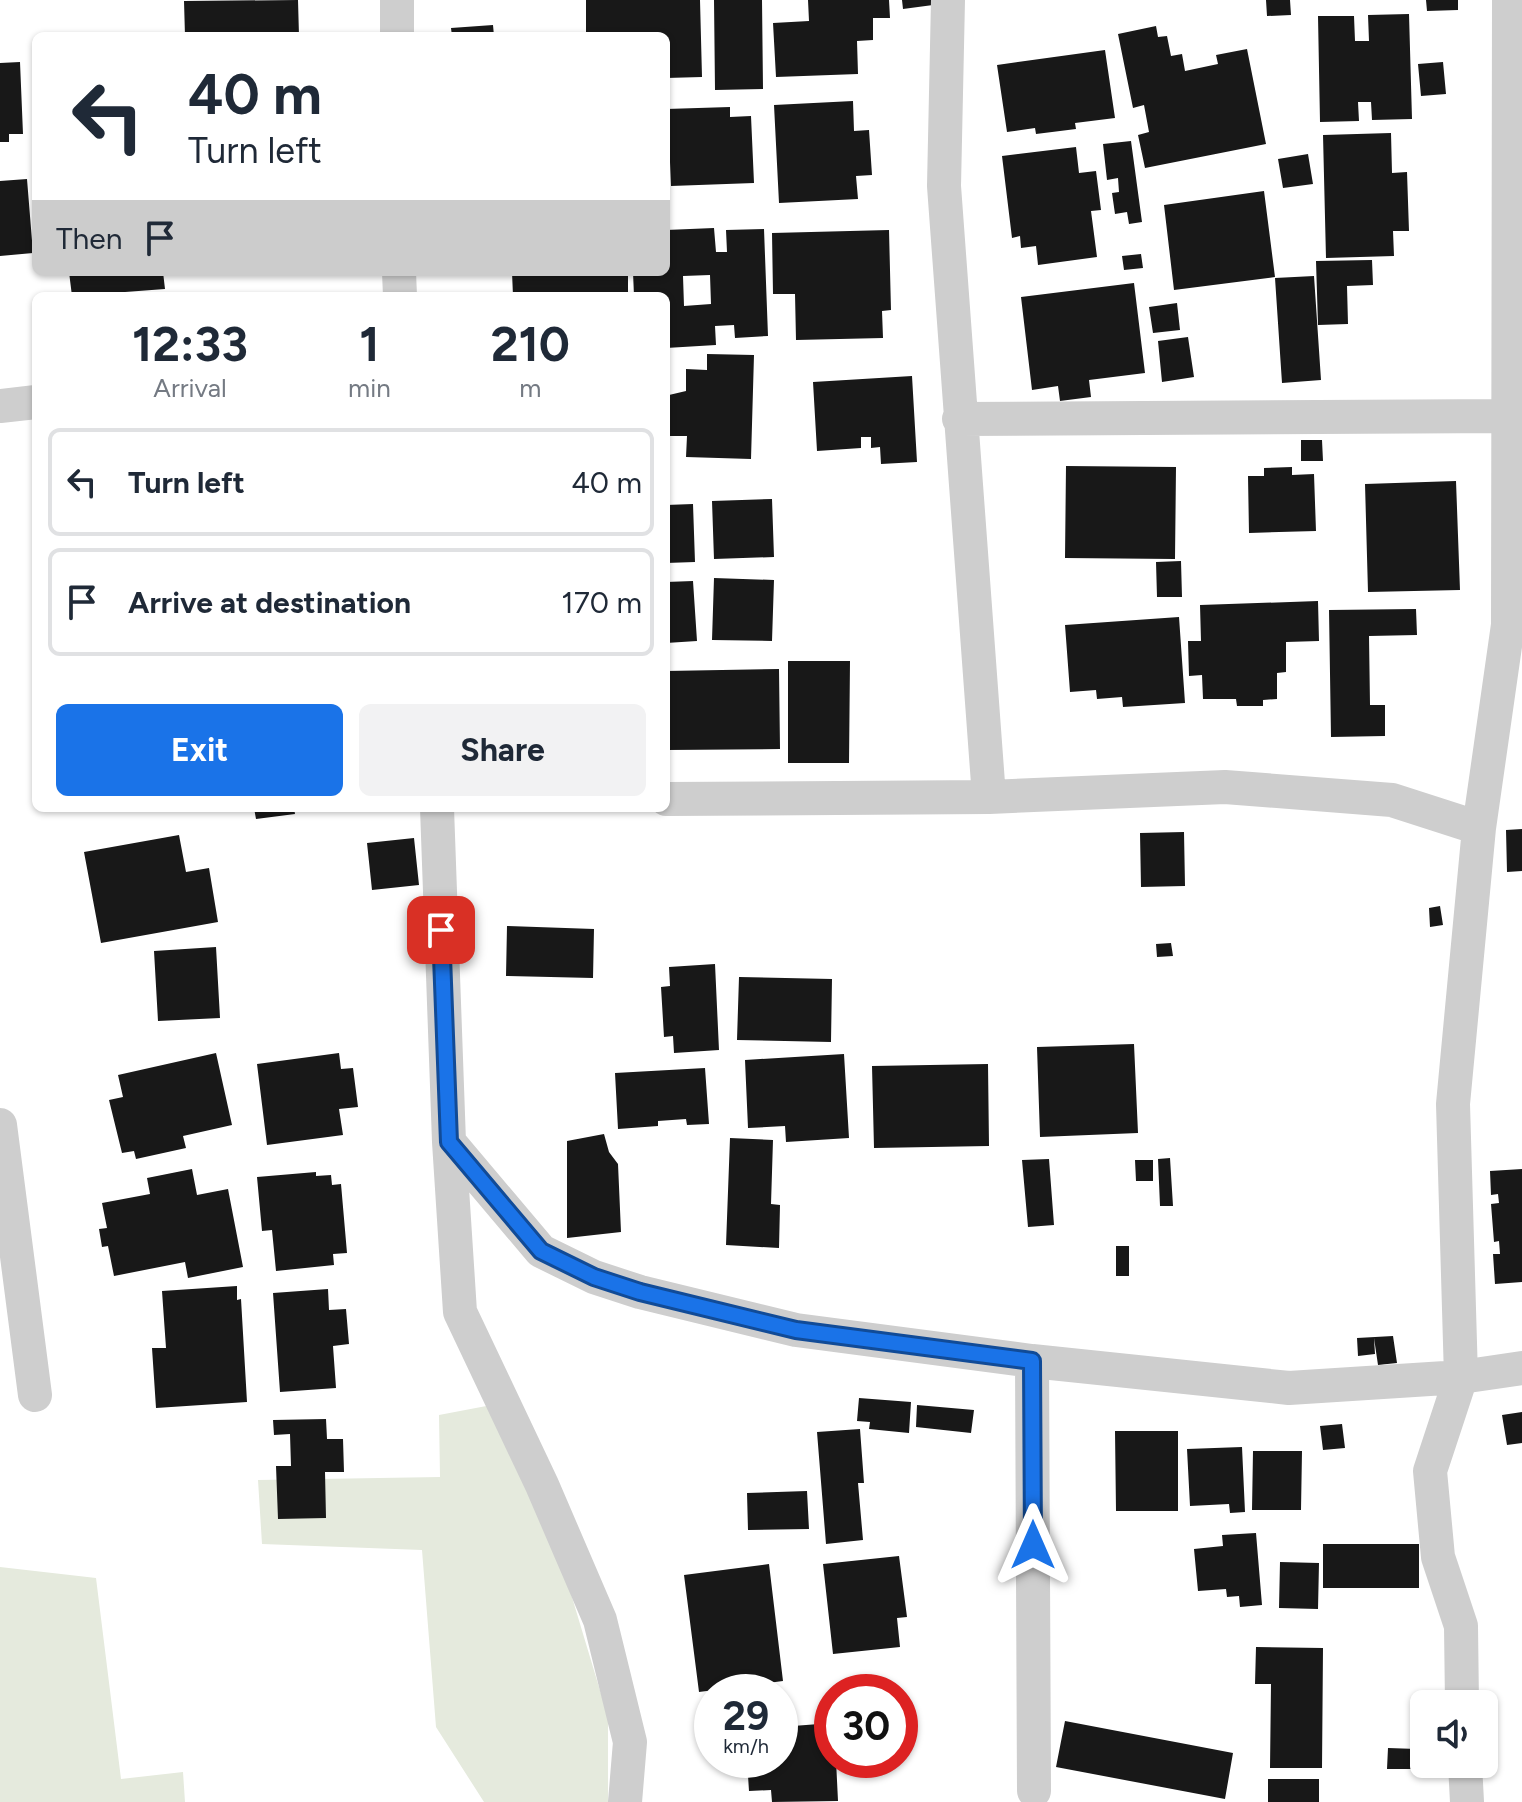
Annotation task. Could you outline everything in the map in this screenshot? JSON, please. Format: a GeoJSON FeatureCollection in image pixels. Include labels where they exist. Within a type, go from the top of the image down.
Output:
{"type":"FeatureCollection","features":[{"type":"Feature","properties":{"kind":"street"},"geometry":{"type":"LineString","coordinates":[[397,0],[397,32]]}},
{"type":"Feature","properties":{"kind":"street"},"geometry":{"type":"LineString","coordinates":[[948,0],[944,186],[989,797]]}},
{"type":"Feature","properties":{"kind":"street"},"geometry":{"type":"LineString","coordinates":[[1462,1690],[1461,1626],[1438,1557],[1430,1471],[1461,1377],[1453,1104],[1479,828],[1508,625],[1508,416],[1515,303],[1509,0]]}},
{"type":"Feature","properties":{"kind":"street"},"geometry":{"type":"LineString","coordinates":[[0,406],[32,402]]}},
{"type":"Feature","properties":{"kind":"street"},"geometry":{"type":"LineString","coordinates":[[959,419],[1508,416]]}},
{"type":"Feature","properties":{"kind":"street"},"geometry":{"type":"LineString","coordinates":[[670,799],[989,797],[1225,787],[1392,800],[1479,828]]}},
{"type":"Feature","properties":{"kind":"street"},"geometry":{"type":"LineString","coordinates":[[437,812],[449,1142],[460,1312],[542,1485],[600,1620],[630,1742],[625,1802]]}},
{"type":"Feature","properties":{"kind":"street"},"geometry":{"type":"LineString","coordinates":[[0,1125],[35,1395]]}},
{"type":"Feature","properties":{"kind":"street"},"geometry":{"type":"LineString","coordinates":[[449,1142],[541,1251],[594,1277],[640,1292],[796,1330],[1032,1361],[1289,1388],[1461,1377],[1522,1368]]}},
{"type":"Feature","properties":{"kind":"street"},"geometry":{"type":"LineString","coordinates":[[1032,1361],[1034,1791]]}},
{"type":"Feature","properties":{"kind":"street"},"geometry":{"type":"LineString","coordinates":[[1466,1778],[1467,1802]]}},
{"type":"Feature","properties":{"kind":"shaded area"},"geometry":{"type":"Polygon","coordinates":[[[513,1401],[608,1717],[608,1802],[484,1802],[436,1727],[422,1550],[262,1544],[258,1480],[440,1477],[439,1415],[513,1401]]]}},
{"type":"Feature","properties":{"kind":"shaded area"},"geometry":{"type":"Polygon","coordinates":[[[0,1567],[96,1578],[121,1779],[183,1772],[185,1802],[0,1802],[0,1567]]]}},
{"type":"Feature","properties":{"kind":"building"},"geometry":{"type":"Polygon","coordinates":[[[298,0],[299,32],[185,32],[184,1],[298,0]]]}},
{"type":"Feature","properties":{"kind":"building"},"geometry":{"type":"Polygon","coordinates":[[[586,0],[700,0],[702,77],[670,78],[670,32],[586,32],[586,0]]]}},
{"type":"Feature","properties":{"kind":"building"},"geometry":{"type":"Polygon","coordinates":[[[714,0],[762,0],[763,89],[715,90],[714,0]]]}},
{"type":"Feature","properties":{"kind":"building"},"geometry":{"type":"Polygon","coordinates":[[[808,0],[889,0],[890,18],[873,18],[873,40],[857,41],[858,74],[776,77],[773,23],[809,21],[808,0]]]}},
{"type":"Feature","properties":{"kind":"building"},"geometry":{"type":"Polygon","coordinates":[[[902,0],[932,0],[933,5],[903,9],[902,0]]]}},
{"type":"Feature","properties":{"kind":"building"},"geometry":{"type":"Polygon","coordinates":[[[1266,0],[1290,0],[1291,15],[1267,16],[1266,0]]]}},
{"type":"Feature","properties":{"kind":"building"},"geometry":{"type":"Polygon","coordinates":[[[1426,0],[1458,0],[1458,10],[1427,11],[1426,0]]]}},
{"type":"Feature","properties":{"kind":"building"},"geometry":{"type":"Polygon","coordinates":[[[1409,14],[1412,119],[1372,120],[1371,102],[1358,102],[1359,121],[1320,122],[1318,16],[1354,16],[1355,41],[1369,41],[1368,15],[1409,14]]]}},
{"type":"Feature","properties":{"kind":"building"},"geometry":{"type":"Polygon","coordinates":[[[493,25],[494,32],[452,32],[451,28],[493,25]]]}},
{"type":"Feature","properties":{"kind":"building"},"geometry":{"type":"Polygon","coordinates":[[[1156,26],[1158,37],[1167,36],[1171,56],[1182,54],[1185,71],[1218,64],[1216,55],[1247,49],[1266,144],[1145,168],[1138,135],[1149,132],[1144,105],[1133,108],[1118,34],[1156,26]]]}},
{"type":"Feature","properties":{"kind":"building"},"geometry":{"type":"Polygon","coordinates":[[[1105,50],[1115,118],[1075,123],[1076,129],[1036,134],[1035,128],[1007,132],[997,65],[1105,50]]]}},
{"type":"Feature","properties":{"kind":"building"},"geometry":{"type":"Polygon","coordinates":[[[20,62],[23,134],[9,134],[9,142],[0,142],[0,63],[20,62]]]}},
{"type":"Feature","properties":{"kind":"building"},"geometry":{"type":"Polygon","coordinates":[[[1443,62],[1446,94],[1421,96],[1418,64],[1443,62]]]}},
{"type":"Feature","properties":{"kind":"building"},"geometry":{"type":"Polygon","coordinates":[[[853,101],[854,131],[869,130],[872,175],[856,176],[858,199],[779,203],[774,105],[853,101]]]}},
{"type":"Feature","properties":{"kind":"building"},"geometry":{"type":"Polygon","coordinates":[[[730,107],[730,117],[751,116],[754,183],[671,186],[670,109],[730,107]]]}},
{"type":"Feature","properties":{"kind":"building"},"geometry":{"type":"Polygon","coordinates":[[[1391,133],[1392,173],[1407,172],[1409,231],[1393,231],[1394,256],[1326,258],[1323,135],[1391,133]]]}},
{"type":"Feature","properties":{"kind":"building"},"geometry":{"type":"Polygon","coordinates":[[[1131,141],[1142,222],[1129,224],[1127,212],[1115,214],[1112,193],[1119,192],[1118,178],[1107,180],[1103,144],[1131,141]]]}},
{"type":"Feature","properties":{"kind":"building"},"geometry":{"type":"Polygon","coordinates":[[[1076,147],[1079,173],[1096,171],[1101,210],[1091,211],[1097,257],[1038,265],[1036,246],[1021,248],[1020,236],[1012,238],[1002,156],[1076,147]]]}},
{"type":"Feature","properties":{"kind":"building"},"geometry":{"type":"Polygon","coordinates":[[[1308,154],[1313,184],[1283,188],[1278,159],[1308,154]]]}},
{"type":"Feature","properties":{"kind":"building"},"geometry":{"type":"Polygon","coordinates":[[[27,179],[32,253],[0,256],[0,181],[27,179]]]}},
{"type":"Feature","properties":{"kind":"building"},"geometry":{"type":"Polygon","coordinates":[[[1264,191],[1275,277],[1174,290],[1164,205],[1264,191]]]}},
{"type":"Feature","properties":{"kind":"building"},"geometry":{"type":"Polygon","coordinates":[[[714,228],[716,252],[727,252],[726,230],[764,229],[768,336],[735,338],[734,325],[715,326],[716,345],[670,348],[670,292],[634,292],[633,276],[670,276],[670,230],[714,228]],[[710,275],[683,276],[684,306],[711,304],[710,275]]]}},
{"type":"Feature","properties":{"kind":"building"},"geometry":{"type":"Polygon","coordinates":[[[889,230],[891,310],[882,311],[883,338],[796,340],[795,294],[773,294],[772,233],[889,230]]]}},
{"type":"Feature","properties":{"kind":"building"},"geometry":{"type":"Polygon","coordinates":[[[1141,254],[1143,268],[1124,270],[1122,256],[1141,254]]]}},
{"type":"Feature","properties":{"kind":"building"},"geometry":{"type":"Polygon","coordinates":[[[1372,260],[1373,285],[1347,286],[1348,324],[1318,325],[1316,261],[1372,260]]]}},
{"type":"Feature","properties":{"kind":"building"},"geometry":{"type":"Polygon","coordinates":[[[70,276],[163,276],[165,289],[125,292],[72,292],[70,276]]]}},
{"type":"Feature","properties":{"kind":"building"},"geometry":{"type":"Polygon","coordinates":[[[512,276],[628,276],[628,292],[513,292],[512,276]]]}},
{"type":"Feature","properties":{"kind":"building"},"geometry":{"type":"Polygon","coordinates":[[[1314,276],[1321,380],[1282,383],[1275,278],[1314,276]]]}},
{"type":"Feature","properties":{"kind":"building"},"geometry":{"type":"Polygon","coordinates":[[[1134,283],[1145,373],[1089,380],[1091,397],[1060,401],[1058,386],[1032,390],[1021,297],[1134,283]]]}},
{"type":"Feature","properties":{"kind":"building"},"geometry":{"type":"Polygon","coordinates":[[[1177,303],[1180,330],[1153,333],[1149,307],[1177,303]]]}},
{"type":"Feature","properties":{"kind":"building"},"geometry":{"type":"Polygon","coordinates":[[[1188,337],[1194,377],[1162,382],[1158,341],[1188,337]]]}},
{"type":"Feature","properties":{"kind":"building"},"geometry":{"type":"Polygon","coordinates":[[[707,354],[754,355],[751,459],[686,457],[687,436],[670,436],[670,395],[686,391],[686,369],[707,370],[707,354]]]}},
{"type":"Feature","properties":{"kind":"building"},"geometry":{"type":"Polygon","coordinates":[[[912,376],[917,462],[881,464],[880,447],[871,448],[871,437],[861,437],[861,448],[817,451],[813,382],[912,376]]]}},
{"type":"Feature","properties":{"kind":"building"},"geometry":{"type":"Polygon","coordinates":[[[1301,440],[1322,440],[1323,461],[1301,461],[1301,440]]]}},
{"type":"Feature","properties":{"kind":"building"},"geometry":{"type":"Polygon","coordinates":[[[1066,466],[1176,467],[1175,559],[1065,558],[1066,466]]]}},
{"type":"Feature","properties":{"kind":"building"},"geometry":{"type":"Polygon","coordinates":[[[1292,467],[1292,475],[1314,474],[1316,531],[1249,533],[1248,476],[1264,476],[1264,468],[1292,467]]]}},
{"type":"Feature","properties":{"kind":"building"},"geometry":{"type":"Polygon","coordinates":[[[1456,481],[1460,590],[1368,592],[1365,484],[1456,481]]]}},
{"type":"Feature","properties":{"kind":"building"},"geometry":{"type":"Polygon","coordinates":[[[772,499],[774,557],[714,559],[712,501],[772,499]]]}},
{"type":"Feature","properties":{"kind":"building"},"geometry":{"type":"Polygon","coordinates":[[[693,504],[695,562],[670,563],[670,505],[693,504]]]}},
{"type":"Feature","properties":{"kind":"building"},"geometry":{"type":"Polygon","coordinates":[[[1181,561],[1182,597],[1157,597],[1156,562],[1181,561]]]}},
{"type":"Feature","properties":{"kind":"building"},"geometry":{"type":"Polygon","coordinates":[[[714,578],[774,580],[772,641],[712,640],[714,578]]]}},
{"type":"Feature","properties":{"kind":"building"},"geometry":{"type":"Polygon","coordinates":[[[693,581],[697,641],[670,643],[670,582],[693,581]]]}},
{"type":"Feature","properties":{"kind":"building"},"geometry":{"type":"Polygon","coordinates":[[[1318,601],[1319,641],[1286,642],[1286,672],[1277,673],[1277,699],[1263,700],[1263,706],[1237,706],[1236,699],[1203,699],[1202,675],[1189,676],[1188,641],[1201,641],[1200,605],[1318,601]]]}},
{"type":"Feature","properties":{"kind":"building"},"geometry":{"type":"Polygon","coordinates":[[[1416,609],[1417,635],[1369,636],[1370,705],[1385,705],[1385,736],[1331,737],[1329,610],[1416,609]]]}},
{"type":"Feature","properties":{"kind":"building"},"geometry":{"type":"Polygon","coordinates":[[[1179,617],[1185,703],[1123,707],[1122,697],[1097,699],[1096,690],[1070,692],[1065,625],[1179,617]]]}},
{"type":"Feature","properties":{"kind":"building"},"geometry":{"type":"Polygon","coordinates":[[[788,661],[850,661],[849,763],[788,763],[788,661]]]}},
{"type":"Feature","properties":{"kind":"building"},"geometry":{"type":"Polygon","coordinates":[[[779,669],[780,749],[670,750],[670,671],[779,669]]]}},
{"type":"Feature","properties":{"kind":"building"},"geometry":{"type":"Polygon","coordinates":[[[255,812],[295,814],[256,819],[255,812]]]}},
{"type":"Feature","properties":{"kind":"building"},"geometry":{"type":"Polygon","coordinates":[[[1522,829],[1522,871],[1507,872],[1506,830],[1522,829]]]}},
{"type":"Feature","properties":{"kind":"building"},"geometry":{"type":"Polygon","coordinates":[[[1184,832],[1185,886],[1141,887],[1140,833],[1184,832]]]}},
{"type":"Feature","properties":{"kind":"building"},"geometry":{"type":"Polygon","coordinates":[[[179,835],[186,872],[209,868],[218,922],[101,943],[84,852],[179,835]]]}},
{"type":"Feature","properties":{"kind":"building"},"geometry":{"type":"Polygon","coordinates":[[[414,838],[419,885],[372,890],[367,843],[414,838]]]}},
{"type":"Feature","properties":{"kind":"building"},"geometry":{"type":"Polygon","coordinates":[[[1440,906],[1443,925],[1430,927],[1429,908],[1440,906]]]}},
{"type":"Feature","properties":{"kind":"building"},"geometry":{"type":"Polygon","coordinates":[[[507,926],[594,929],[593,978],[506,976],[507,926]]]}},
{"type":"Feature","properties":{"kind":"building"},"geometry":{"type":"Polygon","coordinates":[[[1171,943],[1173,956],[1157,957],[1156,944],[1171,943]]]}},
{"type":"Feature","properties":{"kind":"building"},"geometry":{"type":"Polygon","coordinates":[[[216,947],[220,1018],[158,1021],[154,951],[216,947]]]}},
{"type":"Feature","properties":{"kind":"building"},"geometry":{"type":"Polygon","coordinates":[[[715,964],[719,1050],[674,1053],[673,1036],[664,1037],[661,987],[670,986],[669,967],[715,964]]]}},
{"type":"Feature","properties":{"kind":"building"},"geometry":{"type":"Polygon","coordinates":[[[739,977],[832,979],[831,1042],[737,1040],[739,977]]]}},
{"type":"Feature","properties":{"kind":"building"},"geometry":{"type":"Polygon","coordinates":[[[1134,1044],[1138,1133],[1040,1137],[1037,1047],[1134,1044]]]}},
{"type":"Feature","properties":{"kind":"building"},"geometry":{"type":"Polygon","coordinates":[[[216,1053],[232,1125],[183,1136],[186,1148],[136,1159],[134,1151],[122,1153],[109,1100],[123,1097],[118,1075],[216,1053]]]}},
{"type":"Feature","properties":{"kind":"building"},"geometry":{"type":"Polygon","coordinates":[[[339,1053],[341,1069],[353,1068],[358,1107],[339,1109],[343,1135],[267,1145],[257,1064],[339,1053]]]}},
{"type":"Feature","properties":{"kind":"building"},"geometry":{"type":"Polygon","coordinates":[[[844,1054],[849,1138],[786,1142],[785,1126],[748,1128],[745,1060],[844,1054]]]}},
{"type":"Feature","properties":{"kind":"building"},"geometry":{"type":"Polygon","coordinates":[[[988,1064],[989,1146],[874,1148],[872,1066],[988,1064]]]}},
{"type":"Feature","properties":{"kind":"building"},"geometry":{"type":"Polygon","coordinates":[[[705,1068],[709,1124],[687,1125],[686,1119],[658,1121],[658,1126],[618,1129],[615,1073],[705,1068]]]}},
{"type":"Feature","properties":{"kind":"building"},"geometry":{"type":"Polygon","coordinates":[[[604,1134],[609,1152],[618,1164],[621,1232],[567,1238],[567,1141],[604,1134]]]}},
{"type":"Feature","properties":{"kind":"building"},"geometry":{"type":"Polygon","coordinates":[[[730,1138],[773,1140],[771,1204],[780,1205],[779,1248],[726,1245],[730,1138]]]}},
{"type":"Feature","properties":{"kind":"building"},"geometry":{"type":"Polygon","coordinates":[[[1170,1158],[1173,1206],[1160,1206],[1158,1159],[1170,1158]]]}},
{"type":"Feature","properties":{"kind":"building"},"geometry":{"type":"Polygon","coordinates":[[[1049,1159],[1054,1225],[1028,1227],[1022,1160],[1049,1159]]]}},
{"type":"Feature","properties":{"kind":"building"},"geometry":{"type":"Polygon","coordinates":[[[1135,1160],[1153,1160],[1153,1181],[1136,1181],[1135,1160]]]}},
{"type":"Feature","properties":{"kind":"building"},"geometry":{"type":"Polygon","coordinates":[[[192,1169],[197,1195],[228,1189],[243,1267],[188,1278],[185,1262],[114,1276],[108,1246],[102,1247],[99,1229],[107,1228],[102,1203],[150,1194],[147,1178],[192,1169]]]}},
{"type":"Feature","properties":{"kind":"building"},"geometry":{"type":"Polygon","coordinates":[[[1522,1169],[1522,1282],[1495,1284],[1493,1254],[1500,1254],[1499,1241],[1494,1242],[1491,1204],[1499,1203],[1498,1194],[1491,1195],[1490,1171],[1522,1169]]]}},
{"type":"Feature","properties":{"kind":"building"},"geometry":{"type":"Polygon","coordinates":[[[316,1172],[316,1176],[331,1175],[332,1185],[341,1184],[347,1253],[333,1254],[334,1265],[276,1271],[272,1230],[262,1231],[257,1177],[316,1172]]]}},
{"type":"Feature","properties":{"kind":"building"},"geometry":{"type":"Polygon","coordinates":[[[1116,1246],[1129,1246],[1129,1276],[1116,1276],[1116,1246]]]}},
{"type":"Feature","properties":{"kind":"building"},"geometry":{"type":"Polygon","coordinates":[[[237,1286],[237,1300],[241,1299],[247,1402],[156,1408],[152,1348],[166,1348],[162,1291],[237,1286]]]}},
{"type":"Feature","properties":{"kind":"building"},"geometry":{"type":"Polygon","coordinates":[[[328,1289],[329,1310],[346,1309],[349,1344],[333,1346],[336,1388],[280,1392],[273,1293],[328,1289]]]}},
{"type":"Feature","properties":{"kind":"building"},"geometry":{"type":"Polygon","coordinates":[[[1393,1336],[1397,1363],[1378,1365],[1374,1338],[1375,1354],[1358,1356],[1357,1338],[1393,1336]]]}},
{"type":"Feature","properties":{"kind":"building"},"geometry":{"type":"Polygon","coordinates":[[[859,1398],[911,1402],[909,1433],[869,1429],[870,1422],[857,1421],[859,1398]]]}},
{"type":"Feature","properties":{"kind":"building"},"geometry":{"type":"Polygon","coordinates":[[[917,1405],[974,1410],[971,1433],[916,1427],[917,1405]]]}},
{"type":"Feature","properties":{"kind":"building"},"geometry":{"type":"Polygon","coordinates":[[[1522,1412],[1522,1443],[1507,1445],[1502,1415],[1522,1412]]]}},
{"type":"Feature","properties":{"kind":"building"},"geometry":{"type":"Polygon","coordinates":[[[326,1419],[327,1439],[343,1439],[344,1472],[325,1472],[326,1518],[278,1519],[276,1466],[291,1466],[290,1434],[274,1435],[273,1420],[326,1419]]]}},
{"type":"Feature","properties":{"kind":"building"},"geometry":{"type":"Polygon","coordinates":[[[1342,1424],[1345,1448],[1323,1450],[1320,1426],[1342,1424]]]}},
{"type":"Feature","properties":{"kind":"building"},"geometry":{"type":"Polygon","coordinates":[[[860,1429],[864,1483],[858,1483],[863,1540],[826,1544],[817,1432],[860,1429]]]}},
{"type":"Feature","properties":{"kind":"building"},"geometry":{"type":"Polygon","coordinates":[[[1115,1431],[1178,1431],[1178,1511],[1116,1511],[1115,1431]]]}},
{"type":"Feature","properties":{"kind":"building"},"geometry":{"type":"Polygon","coordinates":[[[1242,1447],[1245,1512],[1230,1513],[1229,1504],[1190,1506],[1187,1449],[1242,1447]]]}},
{"type":"Feature","properties":{"kind":"building"},"geometry":{"type":"Polygon","coordinates":[[[1253,1451],[1302,1451],[1301,1510],[1252,1510],[1253,1451]]]}},
{"type":"Feature","properties":{"kind":"building"},"geometry":{"type":"Polygon","coordinates":[[[807,1491],[809,1529],[748,1530],[747,1493],[807,1491]]]}},
{"type":"Feature","properties":{"kind":"building"},"geometry":{"type":"Polygon","coordinates":[[[1256,1533],[1262,1605],[1240,1607],[1239,1596],[1227,1597],[1226,1589],[1198,1591],[1194,1549],[1223,1546],[1222,1535],[1256,1533]]]}},
{"type":"Feature","properties":{"kind":"building"},"geometry":{"type":"Polygon","coordinates":[[[1323,1544],[1419,1544],[1419,1588],[1323,1588],[1323,1544]]]}},
{"type":"Feature","properties":{"kind":"building"},"geometry":{"type":"Polygon","coordinates":[[[899,1556],[907,1617],[897,1618],[900,1647],[833,1654],[823,1564],[899,1556]]]}},
{"type":"Feature","properties":{"kind":"building"},"geometry":{"type":"Polygon","coordinates":[[[1280,1562],[1319,1563],[1318,1609],[1279,1608],[1280,1562]]]}},
{"type":"Feature","properties":{"kind":"building"},"geometry":{"type":"Polygon","coordinates":[[[769,1564],[782,1674],[697,1674],[684,1575],[769,1564]]]}},
{"type":"Feature","properties":{"kind":"building"},"geometry":{"type":"Polygon","coordinates":[[[1256,1647],[1323,1648],[1322,1768],[1270,1768],[1271,1684],[1255,1684],[1256,1647]]]}},
{"type":"Feature","properties":{"kind":"building"},"geometry":{"type":"Polygon","coordinates":[[[1065,1721],[1233,1753],[1225,1799],[1056,1767],[1065,1721]]]}},
{"type":"Feature","properties":{"kind":"building"},"geometry":{"type":"Polygon","coordinates":[[[814,1724],[814,1778],[837,1778],[838,1801],[772,1802],[771,1790],[749,1791],[748,1778],[798,1778],[798,1726],[814,1724]]]}},
{"type":"Feature","properties":{"kind":"building"},"geometry":{"type":"Polygon","coordinates":[[[1388,1748],[1410,1749],[1410,1769],[1387,1769],[1388,1748]]]}},
{"type":"Feature","properties":{"kind":"building"},"geometry":{"type":"Polygon","coordinates":[[[1268,1779],[1319,1779],[1319,1802],[1268,1802],[1268,1779]]]}},
{"type":"Feature","properties":{"kind":"route"},"geometry":{"type":"LineString","coordinates":[[441,930],[449,1142],[541,1251],[594,1277],[640,1292],[796,1330],[1032,1361],[1033,1545]]}}]}
